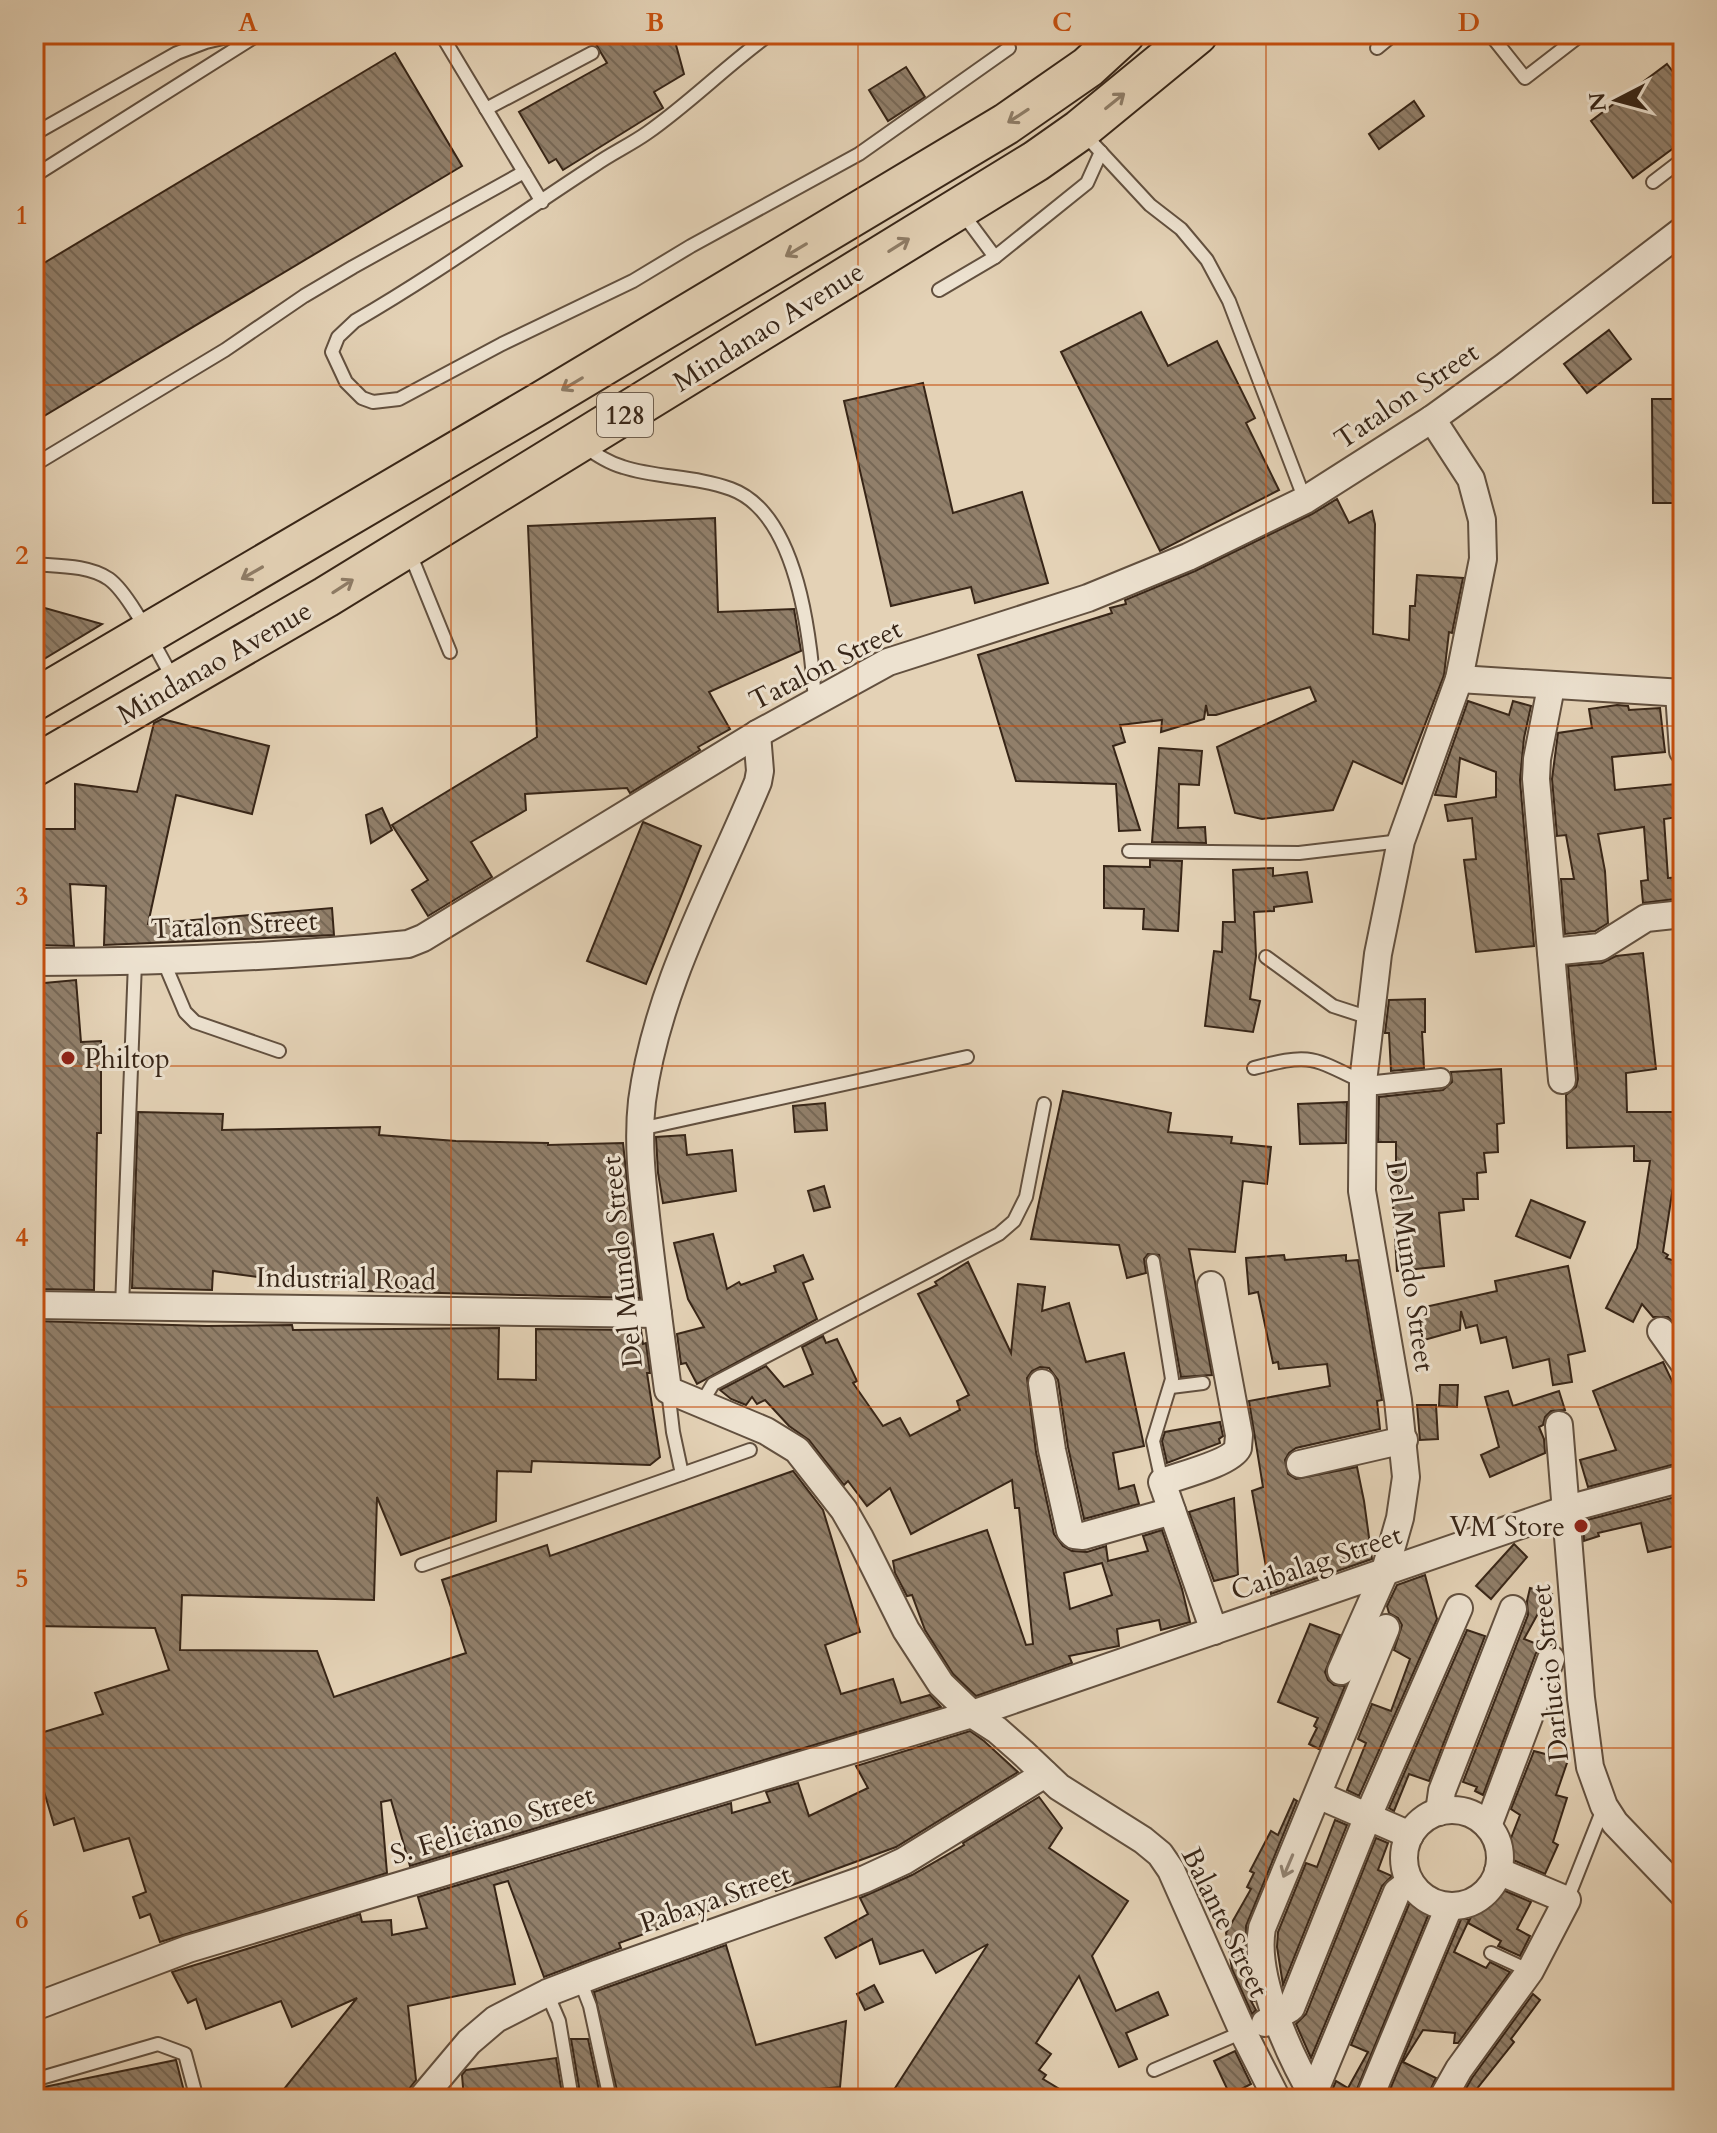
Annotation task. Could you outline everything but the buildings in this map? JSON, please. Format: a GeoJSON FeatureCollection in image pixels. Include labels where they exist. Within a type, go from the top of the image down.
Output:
{"type":"FeatureCollection","features":[{"type":"Feature","properties":{"kind":"main road","name":"Mindanao Avenue"},"geometry":{"type":"LineString","coordinates":[[34,700],[1006,124],[1088,67],[1124,34]]}},
{"type":"Feature","properties":{"kind":"main road","name":"Mindanao Avenue"},"geometry":{"type":"LineString","coordinates":[[34,766],[326,597],[1036,161],[1090,141],[1197,34]]}},
{"type":"Feature","properties":{"kind":"street","name":"Tatalon Street"},"geometry":{"type":"LineString","coordinates":[[34,962],[135,962],[300,953],[416,941],[757,734],[901,656],[1088,598],[1188,557],[1305,500],[1432,419],[1683,230]]}},
{"type":"Feature","properties":{"kind":"street","name":"Del Mundo Street"},"geometry":{"type":"LineString","coordinates":[[1341,1671],[1384,1574],[1400,1518],[1406,1477],[1404,1440],[1362,1191],[1363,1082],[1378,954],[1401,841],[1459,679],[1483,559],[1482,520],[1471,479],[1432,419]]}},
{"type":"Feature","properties":{"kind":"street"},"geometry":{"type":"LineString","coordinates":[[1459,679],[1681,693],[1683,751]]}},
{"type":"Feature","properties":{"kind":"street"},"geometry":{"type":"LineString","coordinates":[[1551,687],[1536,779],[1562,1080]]}},
{"type":"Feature","properties":{"kind":"street","name":"Del Mundo Street"},"geometry":{"type":"LineString","coordinates":[[757,734],[758,782],[712,881],[674,978],[648,1067],[640,1129],[641,1169],[668,1390],[776,1436],[806,1459],[844,1510],[924,1661],[941,1684],[972,1714]]}},
{"type":"Feature","properties":{"kind":"street"},"geometry":{"type":"LineString","coordinates":[[1551,952],[1600,947],[1646,918],[1683,914]]}},
{"type":"Feature","properties":{"kind":"street"},"geometry":{"type":"LineString","coordinates":[[1363,1082],[1376,1085],[1441,1078]]}},
{"type":"Feature","properties":{"kind":"street"},"geometry":{"type":"LineString","coordinates":[[1211,1285],[1239,1435],[1238,1447],[1230,1456],[1162,1482],[1214,1631]]}},
{"type":"Feature","properties":{"kind":"street","name":"Industrial Road"},"geometry":{"type":"LineString","coordinates":[[34,1305],[658,1314]]}},
{"type":"Feature","properties":{"kind":"street"},"geometry":{"type":"LineString","coordinates":[[1661,1331],[1683,1362]]}},
{"type":"Feature","properties":{"kind":"street"},"geometry":{"type":"LineString","coordinates":[[1042,1383],[1052,1450],[1070,1531],[1074,1535],[1083,1536],[1172,1511]]}},
{"type":"Feature","properties":{"kind":"street","name":"Darlucio Street"},"geometry":{"type":"LineString","coordinates":[[1559,1425],[1590,1767],[1604,1806],[1615,1823],[1678,1889]]}},
{"type":"Feature","properties":{"kind":"street"},"geometry":{"type":"LineString","coordinates":[[1300,1464],[1404,1440]]}},
{"type":"Feature","properties":{"kind":"street","name":"Caibalag Street"},"geometry":{"type":"LineString","coordinates":[[972,1714],[1567,1509],[1683,1478]]}},
{"type":"Feature","properties":{"kind":"street"},"geometry":{"type":"LineString","coordinates":[[1243,2032],[1277,2018],[1291,2008],[1368,1816],[1459,1608]]}},
{"type":"Feature","properties":{"kind":"street"},"geometry":{"type":"LineString","coordinates":[[1439,1812],[1442,1791],[1513,1609]]}},
{"type":"Feature","properties":{"kind":"street"},"geometry":{"type":"LineString","coordinates":[[1314,2097],[1291,2055],[1277,2018],[1260,1959],[1259,1943],[1262,1928],[1386,1628]]}},
{"type":"Feature","properties":{"kind":"street"},"geometry":{"type":"LineString","coordinates":[[1488,1826],[1551,1659]]}},
{"type":"Feature","properties":{"kind":"street","name":"Balante Street"},"geometry":{"type":"LineString","coordinates":[[972,1714],[997,1730],[1072,1797],[1121,1824],[1160,1854],[1171,1870],[1243,2032],[1277,2099]]}},
{"type":"Feature","properties":{"kind":"street","name":"S. Feliciano Street"},"geometry":{"type":"LineString","coordinates":[[34,2007],[188,1949],[972,1714]]}},
{"type":"Feature","properties":{"kind":"street","name":"Pabaya Street"},"geometry":{"type":"LineString","coordinates":[[421,2099],[469,2042],[496,2019],[580,1980],[865,1879],[904,1861],[1045,1774]]}},
{"type":"Feature","properties":{"kind":"street"},"geometry":{"type":"LineString","coordinates":[[1318,1795],[1410,1835]]}},
{"type":"Feature","properties":{"kind":"street"},"geometry":{"type":"LineString","coordinates":[[1439,1812],[1466,1812],[1488,1826],[1496,1840],[1500,1855],[1492,1886],[1480,1898],[1465,1905],[1449,1907],[1426,1899],[1410,1882],[1404,1858],[1410,1835],[1418,1825],[1439,1812]]}},
{"type":"Feature","properties":{"kind":"street"},"geometry":{"type":"LineString","coordinates":[[1442,2099],[1459,2069],[1530,1971],[1567,1900],[1498,1871]]}},
{"type":"Feature","properties":{"kind":"street"},"geometry":{"type":"LineString","coordinates":[[1314,2097],[1397,1892],[1410,1882]]}},
{"type":"Feature","properties":{"kind":"street"},"geometry":{"type":"LineString","coordinates":[[1369,2099],[1449,1907]]}},
{"type":"Feature","properties":{"kind":"lane"},"geometry":{"type":"LineString","coordinates":[[34,134],[177,53],[224,36],[240,34]]}},
{"type":"Feature","properties":{"kind":"lane"},"geometry":{"type":"LineString","coordinates":[[34,176],[259,34]]}},
{"type":"Feature","properties":{"kind":"lane"},"geometry":{"type":"LineString","coordinates":[[441,34],[542,202]]}},
{"type":"Feature","properties":{"kind":"lane"},"geometry":{"type":"LineString","coordinates":[[770,34],[734,59],[646,134],[355,321],[338,337],[332,352],[346,382],[362,398],[373,402],[399,399],[502,344],[633,281],[859,154],[1009,48]]}},
{"type":"Feature","properties":{"kind":"lane"},"geometry":{"type":"LineString","coordinates":[[1377,48],[1394,34]]}},
{"type":"Feature","properties":{"kind":"lane"},"geometry":{"type":"LineString","coordinates":[[1490,34],[1525,78],[1582,34]]}},
{"type":"Feature","properties":{"kind":"lane"},"geometry":{"type":"LineString","coordinates":[[486,109],[592,53]]}},
{"type":"Feature","properties":{"kind":"lane"},"geometry":{"type":"LineString","coordinates":[[939,290],[995,257],[1087,183],[1090,141]]}},
{"type":"Feature","properties":{"kind":"lane"},"geometry":{"type":"LineString","coordinates":[[1090,141],[1150,205],[1181,229],[1207,260],[1229,301],[1305,500]]}},
{"type":"Feature","properties":{"kind":"lane"},"geometry":{"type":"LineString","coordinates":[[1653,182],[1683,159]]}},
{"type":"Feature","properties":{"kind":"lane"},"geometry":{"type":"LineString","coordinates":[[34,465],[215,357],[304,296],[524,172]]}},
{"type":"Feature","properties":{"kind":"lane"},"geometry":{"type":"LineString","coordinates":[[958,209],[995,257]]}},
{"type":"Feature","properties":{"kind":"lane"},"geometry":{"type":"LineString","coordinates":[[578,444],[622,467],[712,484],[747,497],[771,526],[790,561],[801,593],[809,634],[815,702]]}},
{"type":"Feature","properties":{"kind":"lane"},"geometry":{"type":"LineString","coordinates":[[407,545],[450,652]]}},
{"type":"Feature","properties":{"kind":"lane"},"geometry":{"type":"LineString","coordinates":[[34,564],[88,571],[109,579],[131,606],[176,683]]}},
{"type":"Feature","properties":{"kind":"lane"},"geometry":{"type":"LineString","coordinates":[[1129,851],[1299,853],[1401,841]]}},
{"type":"Feature","properties":{"kind":"lane"},"geometry":{"type":"LineString","coordinates":[[1266,957],[1333,1006],[1370,1018]]}},
{"type":"Feature","properties":{"kind":"lane"},"geometry":{"type":"LineString","coordinates":[[163,960],[185,1012],[195,1022],[279,1051]]}},
{"type":"Feature","properties":{"kind":"lane"},"geometry":{"type":"LineString","coordinates":[[122,1307],[135,962]]}},
{"type":"Feature","properties":{"kind":"lane"},"geometry":{"type":"LineString","coordinates":[[640,1129],[967,1057]]}},
{"type":"Feature","properties":{"kind":"lane"},"geometry":{"type":"LineString","coordinates":[[1254,1068],[1293,1058],[1314,1058],[1363,1082]]}},
{"type":"Feature","properties":{"kind":"lane"},"geometry":{"type":"LineString","coordinates":[[701,1404],[713,1384],[999,1234],[1014,1221],[1026,1197],[1044,1104]]}},
{"type":"Feature","properties":{"kind":"lane"},"geometry":{"type":"LineString","coordinates":[[1153,1261],[1171,1365],[1171,1387],[1153,1441],[1162,1482]]}},
{"type":"Feature","properties":{"kind":"lane"},"geometry":{"type":"LineString","coordinates":[[1171,1387],[1203,1383]]}},
{"type":"Feature","properties":{"kind":"lane"},"geometry":{"type":"LineString","coordinates":[[668,1390],[682,1474]]}},
{"type":"Feature","properties":{"kind":"lane"},"geometry":{"type":"LineString","coordinates":[[422,1565],[750,1450]]}},
{"type":"Feature","properties":{"kind":"lane"},"geometry":{"type":"LineString","coordinates":[[1567,1900],[1604,1806]]}},
{"type":"Feature","properties":{"kind":"lane"},"geometry":{"type":"LineString","coordinates":[[1491,1953],[1530,1971]]}},
{"type":"Feature","properties":{"kind":"lane"},"geometry":{"type":"LineString","coordinates":[[580,1980],[590,2006],[610,2099]]}},
{"type":"Feature","properties":{"kind":"lane"},"geometry":{"type":"LineString","coordinates":[[547,1993],[559,2021],[572,2099]]}},
{"type":"Feature","properties":{"kind":"lane"},"geometry":{"type":"LineString","coordinates":[[1154,2070],[1243,2032]]}},
{"type":"Feature","properties":{"kind":"lane"},"geometry":{"type":"LineString","coordinates":[[34,2080],[158,2044],[185,2054],[197,2099]]}},
{"type":"Feature","properties":{"kind":"place","name":"Philtop"},"geometry":{"type":"Point","coordinates":[68,1058]}},
{"type":"Feature","properties":{"kind":"place","name":"VM Store"},"geometry":{"type":"Point","coordinates":[1581,1526]}}]}
